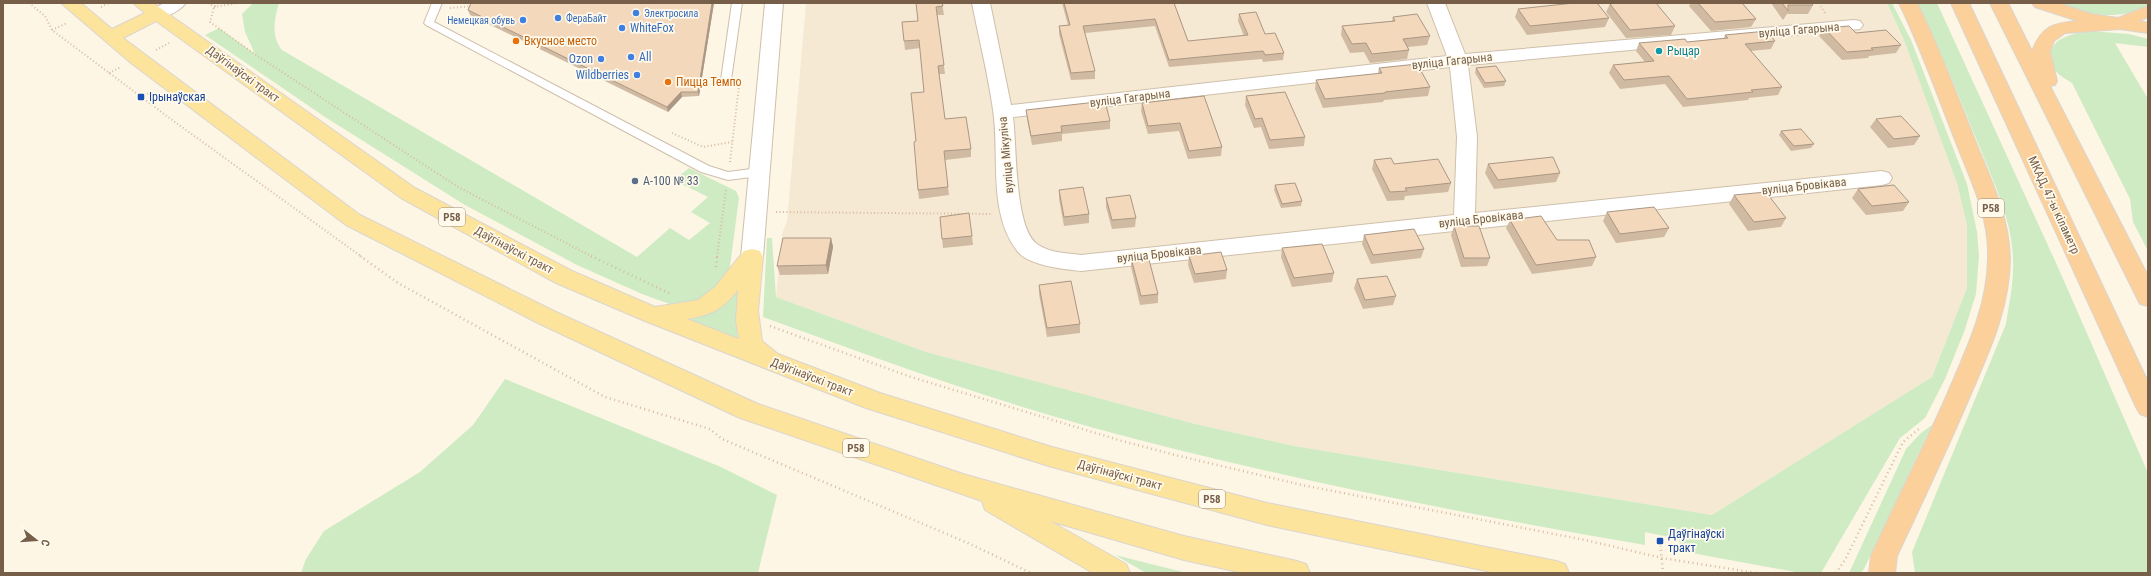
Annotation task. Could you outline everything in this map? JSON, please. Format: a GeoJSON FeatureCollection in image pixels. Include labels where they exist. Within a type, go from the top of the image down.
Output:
{"type":"FeatureCollection","features":[{"type":"Feature","properties":{"kind":"highway","name":"Р58"},"geometry":{"type":"LineString","coordinates":[[1882,573],[1884,556],[1948,420],[1989,325],[1996,291],[1999,258],[1996,229],[1989,199],[1923,32],[1908,3]]}},
{"type":"Feature","properties":{"kind":"highway","name":"МКАД, 47-ы кіламетр"},"geometry":{"type":"LineString","coordinates":[[1960,3],[2148,407]]}},
{"type":"Feature","properties":{"kind":"highway"},"geometry":{"type":"LineString","coordinates":[[1999,3],[2148,298]]}},
{"type":"Feature","properties":{"kind":"highway"},"geometry":{"type":"LineString","coordinates":[[2041,3],[2088,19],[2148,28]]}},
{"type":"Feature","properties":{"kind":"highway"},"geometry":{"type":"LineString","coordinates":[[2064,134],[2042,64],[2041,51],[2046,38],[2060,28],[2119,24],[2148,11]]}},
{"type":"Feature","properties":{"kind":"highway"},"geometry":{"type":"LineString","coordinates":[[2119,24],[2148,34]]}},
{"type":"Feature","properties":{"kind":"main road","name":"Р58"},"geometry":{"type":"LineString","coordinates":[[70,3],[137,59],[353,220],[548,318],[749,410],[963,485],[1184,548],[1297,573]]}},
{"type":"Feature","properties":{"kind":"main road"},"geometry":{"type":"LineString","coordinates":[[111,37],[150,9]]}},
{"type":"Feature","properties":{"kind":"main road","name":"Даўгінаўскі тракт"},"geometry":{"type":"LineString","coordinates":[[150,9],[408,193],[564,277],[653,315],[874,401],[1052,457],[1329,528],[1556,573]]}},
{"type":"Feature","properties":{"kind":"main road"},"geometry":{"type":"LineString","coordinates":[[653,315],[704,308],[723,293],[752,257]]}},
{"type":"Feature","properties":{"kind":"main road"},"geometry":{"type":"LineString","coordinates":[[752,257],[748,317],[751,343],[760,353],[778,364]]}},
{"type":"Feature","properties":{"kind":"main road","name":"Р58"},"geometry":{"type":"LineString","coordinates":[[963,485],[1118,573]]}},
{"type":"Feature","properties":{"kind":"street"},"geometry":{"type":"LineString","coordinates":[[150,9],[177,3]]}},
{"type":"Feature","properties":{"kind":"street"},"geometry":{"type":"LineString","coordinates":[[752,257],[774,3]]}},
{"type":"Feature","properties":{"kind":"street","name":"вуліца Мікуліча"},"geometry":{"type":"LineString","coordinates":[[981,3],[1003,112],[1012,214],[1017,232],[1027,248],[1049,259],[1081,263]]}},
{"type":"Feature","properties":{"kind":"street"},"geometry":{"type":"LineString","coordinates":[[1436,3],[1458,60],[1467,136],[1464,221]]}},
{"type":"Feature","properties":{"kind":"street","name":"вуліца Гагарына"},"geometry":{"type":"LineString","coordinates":[[1003,112],[1458,60],[1854,25]]}},
{"type":"Feature","properties":{"kind":"street","name":"вуліца Бровікава"},"geometry":{"type":"LineString","coordinates":[[1081,263],[1464,221],[1882,178]]}},
{"type":"Feature","properties":{"kind":"lane"},"geometry":{"type":"LineString","coordinates":[[437,3],[429,23],[705,169],[728,176],[759,172]]}},
{"type":"Feature","properties":{"kind":"lane"},"geometry":{"type":"LineString","coordinates":[[726,80],[737,3]]}},
{"type":"Feature","properties":{"kind":"path"},"geometry":{"type":"LineString","coordinates":[[29,3],[45,16],[52,30],[398,283],[605,397],[710,428],[722,439],[968,543],[1031,573]]}},
{"type":"Feature","properties":{"kind":"path"},"geometry":{"type":"LineString","coordinates":[[208,3],[214,7],[238,3]]}},
{"type":"Feature","properties":{"kind":"path"},"geometry":{"type":"LineString","coordinates":[[109,73],[210,22],[214,7],[218,3]]}},
{"type":"Feature","properties":{"kind":"path"},"geometry":{"type":"LineString","coordinates":[[451,14],[450,8],[452,3]]}},
{"type":"Feature","properties":{"kind":"path"},"geometry":{"type":"LineString","coordinates":[[450,8],[474,6]]}},
{"type":"Feature","properties":{"kind":"path"},"geometry":{"type":"LineString","coordinates":[[210,22],[256,55],[458,187],[621,271],[704,308]]}},
{"type":"Feature","properties":{"kind":"path"},"geometry":{"type":"LineString","coordinates":[[716,274],[740,80]]}},
{"type":"Feature","properties":{"kind":"path"},"geometry":{"type":"LineString","coordinates":[[668,131],[704,147],[732,142]]}},
{"type":"Feature","properties":{"kind":"path"},"geometry":{"type":"LineString","coordinates":[[755,212],[1012,214]]}},
{"type":"Feature","properties":{"kind":"path"},"geometry":{"type":"LineString","coordinates":[[748,317],[911,377],[1122,441],[1175,455],[1302,485],[1585,540],[1662,558],[1756,573]]}},
{"type":"Feature","properties":{"kind":"path"},"geometry":{"type":"LineString","coordinates":[[1836,573],[1846,560],[1903,442],[1924,424]]}},
{"type":"Feature","properties":{"kind":"path"},"geometry":{"type":"LineString","coordinates":[[1660,541],[1663,573]]}},
{"type":"Feature","properties":{"kind":"shaded area"},"geometry":{"type":"Polygon","coordinates":[[[806,3],[1887,3],[1904,40],[1957,183],[1967,225],[1967,288],[1932,377],[1712,515],[1294,446],[1195,424],[926,352],[776,297],[782,234],[787,221],[806,3]]]}},
{"type":"Feature","properties":{"kind":"green space"},"geometry":{"type":"Polygon","coordinates":[[[253,3],[279,3],[274,28],[276,39],[282,50],[637,257],[670,228],[689,240],[710,223],[691,212],[708,197],[674,180],[689,168],[736,191],[739,198],[728,281],[719,294],[678,307],[642,294],[577,265],[465,205],[325,117],[205,35],[219,28],[255,54],[245,32],[242,14],[253,3]]]}},
{"type":"Feature","properties":{"kind":"green space"},"geometry":{"type":"Polygon","coordinates":[[[1887,3],[1892,3],[1911,40],[1967,184],[1977,232],[1979,256],[1976,294],[1964,332],[1945,379],[1925,418],[1900,438],[1821,573],[1801,573],[1681,551],[1679,539],[1645,532],[1645,545],[1437,507],[1299,478],[1162,446],[1052,416],[969,390],[886,362],[763,317],[767,238],[772,238],[776,297],[926,352],[1195,424],[1294,446],[1712,515],[1932,377],[1967,288],[1967,225],[1957,183],[1904,40],[1887,3]]]}},
{"type":"Feature","properties":{"kind":"green space"},"geometry":{"type":"Polygon","coordinates":[[[1916,3],[1937,3],[2061,274],[2148,473],[2148,573],[1915,573],[1912,552],[2006,324],[2013,277],[2010,232],[2002,203],[1950,75],[1916,3]]]}},
{"type":"Feature","properties":{"kind":"green space"},"geometry":{"type":"Polygon","coordinates":[[[2052,3],[2148,3],[2148,6],[2123,14],[2100,15],[2052,3]]]}},
{"type":"Feature","properties":{"kind":"green space"},"geometry":{"type":"Polygon","coordinates":[[[2089,31],[2129,34],[2148,39],[2148,47],[2115,43],[2148,99],[2148,251],[2133,222],[2130,199],[2072,83],[2056,72],[2051,61],[2050,53],[2053,46],[2058,41],[2073,34],[2089,31]]]}},
{"type":"Feature","properties":{"kind":"green space"},"geometry":{"type":"Polygon","coordinates":[[[738,287],[739,315],[737,340],[688,319],[711,312],[738,287]]]}},
{"type":"Feature","properties":{"kind":"green space"},"geometry":{"type":"Polygon","coordinates":[[[505,379],[721,467],[777,495],[758,573],[301,573],[306,559],[324,531],[420,472],[473,425],[505,379]]]}},
{"type":"Feature","properties":{"kind":"green space"},"geometry":{"type":"Polygon","coordinates":[[[1932,425],[1864,569],[1860,573],[1849,573],[1906,449],[1921,433],[1932,425]]]}},
{"type":"Feature","properties":{"kind":"green space"},"geometry":{"type":"Polygon","coordinates":[[[1115,555],[1187,573],[1146,573],[1115,555]]]}},
{"type":"Feature","properties":{"kind":"building","name":"All"},"geometry":{"type":"Polygon","coordinates":[[[471,3],[712,3],[698,92],[681,92],[667,107],[468,10],[471,3]]]}},
{"type":"Feature","properties":{"kind":"building"},"geometry":{"type":"Polygon","coordinates":[[[916,3],[942,3],[943,6],[936,7],[944,65],[938,66],[945,119],[966,117],[971,149],[944,151],[948,187],[918,190],[914,142],[916,141],[911,93],[924,92],[919,40],[904,41],[902,22],[918,21],[916,3]]]}},
{"type":"Feature","properties":{"kind":"building"},"geometry":{"type":"Polygon","coordinates":[[[1064,3],[1174,3],[1188,41],[1248,35],[1239,14],[1256,12],[1265,34],[1275,33],[1284,53],[1265,55],[1263,51],[1169,60],[1155,19],[1083,26],[1095,71],[1071,73],[1059,26],[1070,25],[1064,3]]]}},
{"type":"Feature","properties":{"kind":"building"},"geometry":{"type":"Polygon","coordinates":[[[1574,3],[1597,3],[1609,18],[1530,26],[1518,9],[1574,3]]]}},
{"type":"Feature","properties":{"kind":"building"},"geometry":{"type":"Polygon","coordinates":[[[1656,3],[1675,26],[1630,30],[1610,4],[1656,3]]]}},
{"type":"Feature","properties":{"kind":"building"},"geometry":{"type":"Polygon","coordinates":[[[1698,3],[1742,3],[1756,19],[1715,22],[1698,3]]]}},
{"type":"Feature","properties":{"kind":"building"},"geometry":{"type":"Polygon","coordinates":[[[1782,3],[1811,3],[1813,5],[1788,5],[1788,11],[1782,3]]]}},
{"type":"Feature","properties":{"kind":"building"},"geometry":{"type":"Polygon","coordinates":[[[1417,14],[1430,36],[1403,39],[1409,50],[1372,54],[1366,43],[1352,44],[1342,26],[1395,21],[1393,17],[1417,14]]]}},
{"type":"Feature","properties":{"kind":"building"},"geometry":{"type":"Polygon","coordinates":[[[1849,26],[1856,33],[1886,30],[1901,45],[1871,48],[1873,50],[1847,52],[1824,28],[1849,26]]]}},
{"type":"Feature","properties":{"kind":"building"},"geometry":{"type":"Polygon","coordinates":[[[1767,31],[1775,41],[1745,44],[1782,87],[1751,90],[1753,92],[1687,99],[1669,76],[1624,80],[1613,65],[1654,61],[1639,43],[1685,39],[1687,42],[1728,38],[1725,35],[1767,31]]]}},
{"type":"Feature","properties":{"kind":"building"},"geometry":{"type":"Polygon","coordinates":[[[1417,64],[1430,87],[1325,99],[1316,80],[1382,73],[1379,68],[1417,64]]]}},
{"type":"Feature","properties":{"kind":"building"},"geometry":{"type":"Polygon","coordinates":[[[1496,66],[1506,81],[1485,83],[1476,68],[1496,66]]]}},
{"type":"Feature","properties":{"kind":"building"},"geometry":{"type":"Polygon","coordinates":[[[1285,92],[1305,137],[1270,140],[1262,118],[1255,119],[1246,96],[1285,92]]]}},
{"type":"Feature","properties":{"kind":"building"},"geometry":{"type":"Polygon","coordinates":[[[1204,96],[1222,147],[1189,151],[1180,123],[1148,126],[1142,103],[1204,96]]]}},
{"type":"Feature","properties":{"kind":"building"},"geometry":{"type":"Polygon","coordinates":[[[1105,101],[1110,121],[1061,126],[1062,132],[1031,136],[1026,110],[1105,101]]]}},
{"type":"Feature","properties":{"kind":"building"},"geometry":{"type":"Polygon","coordinates":[[[1901,116],[1920,136],[1894,139],[1876,119],[1901,116]]]}},
{"type":"Feature","properties":{"kind":"building"},"geometry":{"type":"Polygon","coordinates":[[[1801,129],[1814,144],[1794,146],[1781,131],[1801,129]]]}},
{"type":"Feature","properties":{"kind":"building"},"geometry":{"type":"Polygon","coordinates":[[[1553,157],[1560,173],[1498,180],[1488,164],[1553,157]]]}},
{"type":"Feature","properties":{"kind":"building"},"geometry":{"type":"Polygon","coordinates":[[[1391,158],[1394,164],[1438,159],[1451,183],[1405,188],[1407,191],[1390,192],[1374,160],[1391,158]]]}},
{"type":"Feature","properties":{"kind":"building"},"geometry":{"type":"Polygon","coordinates":[[[1295,183],[1302,201],[1282,204],[1275,185],[1295,183]]]}},
{"type":"Feature","properties":{"kind":"building"},"geometry":{"type":"Polygon","coordinates":[[[1894,185],[1909,202],[1872,206],[1858,189],[1894,185]]]}},
{"type":"Feature","properties":{"kind":"building"},"geometry":{"type":"Polygon","coordinates":[[[1083,187],[1089,214],[1064,217],[1059,190],[1083,187]]]}},
{"type":"Feature","properties":{"kind":"building"},"geometry":{"type":"Polygon","coordinates":[[[1766,192],[1786,218],[1754,222],[1734,195],[1766,192]]]}},
{"type":"Feature","properties":{"kind":"building"},"geometry":{"type":"Polygon","coordinates":[[[1130,195],[1136,218],[1112,220],[1106,198],[1130,195]]]}},
{"type":"Feature","properties":{"kind":"building"},"geometry":{"type":"Polygon","coordinates":[[[1654,207],[1669,228],[1620,234],[1607,212],[1654,207]]]}},
{"type":"Feature","properties":{"kind":"building"},"geometry":{"type":"Polygon","coordinates":[[[969,213],[972,236],[942,239],[940,217],[969,213]]]}},
{"type":"Feature","properties":{"kind":"building"},"geometry":{"type":"Polygon","coordinates":[[[1541,216],[1557,240],[1589,240],[1596,257],[1536,265],[1510,220],[1541,216]]]}},
{"type":"Feature","properties":{"kind":"building"},"geometry":{"type":"Polygon","coordinates":[[[1454,226],[1479,226],[1490,258],[1464,258],[1454,226]]]}},
{"type":"Feature","properties":{"kind":"building"},"geometry":{"type":"Polygon","coordinates":[[[1414,229],[1424,249],[1373,255],[1364,235],[1414,229]]]}},
{"type":"Feature","properties":{"kind":"building"},"geometry":{"type":"Polygon","coordinates":[[[783,238],[831,238],[826,265],[777,266],[783,238]]]}},
{"type":"Feature","properties":{"kind":"building"},"geometry":{"type":"Polygon","coordinates":[[[1322,244],[1334,273],[1294,278],[1282,248],[1322,244]]]}},
{"type":"Feature","properties":{"kind":"building"},"geometry":{"type":"Polygon","coordinates":[[[1221,252],[1227,270],[1195,274],[1189,256],[1221,252]]]}},
{"type":"Feature","properties":{"kind":"building"},"geometry":{"type":"Polygon","coordinates":[[[1148,256],[1158,294],[1141,296],[1131,258],[1148,256]]]}},
{"type":"Feature","properties":{"kind":"building"},"geometry":{"type":"Polygon","coordinates":[[[1387,276],[1396,296],[1365,300],[1357,279],[1387,276]]]}},
{"type":"Feature","properties":{"kind":"building"},"geometry":{"type":"Polygon","coordinates":[[[1071,281],[1080,324],[1047,328],[1039,285],[1071,281]]]}},
{"type":"Feature","properties":{"kind":"place","name":"Электросила"},"geometry":{"type":"Point","coordinates":[636,13]}},
{"type":"Feature","properties":{"kind":"place","name":"ФераБайт"},"geometry":{"type":"Point","coordinates":[558,18]}},
{"type":"Feature","properties":{"kind":"place","name":"Немецкая обувь"},"geometry":{"type":"Point","coordinates":[523,20]}},
{"type":"Feature","properties":{"kind":"place","name":"WhiteFox"},"geometry":{"type":"Point","coordinates":[622,28]}},
{"type":"Feature","properties":{"kind":"place","name":"Вкусное место"},"geometry":{"type":"Point","coordinates":[516,41]}},
{"type":"Feature","properties":{"kind":"place","name":"Рыцар"},"geometry":{"type":"Point","coordinates":[1659,51]}},
{"type":"Feature","properties":{"kind":"place","name":"All"},"geometry":{"type":"Point","coordinates":[631,57]}},
{"type":"Feature","properties":{"kind":"place","name":"Ozon"},"geometry":{"type":"Point","coordinates":[601,59]}},
{"type":"Feature","properties":{"kind":"place","name":"Wildberries"},"geometry":{"type":"Point","coordinates":[637,75]}},
{"type":"Feature","properties":{"kind":"place","name":"Пицца Темпо"},"geometry":{"type":"Point","coordinates":[668,82]}},
{"type":"Feature","properties":{"kind":"place","name":"Ірынаўская"},"geometry":{"type":"Point","coordinates":[141,97]}},
{"type":"Feature","properties":{"kind":"place","name":"А-100 № 33"},"geometry":{"type":"Point","coordinates":[635,181]}},
{"type":"Feature","properties":{"kind":"place","name":"Даўгінаўскі тракт"},"geometry":{"type":"Point","coordinates":[1660,541]}}]}
